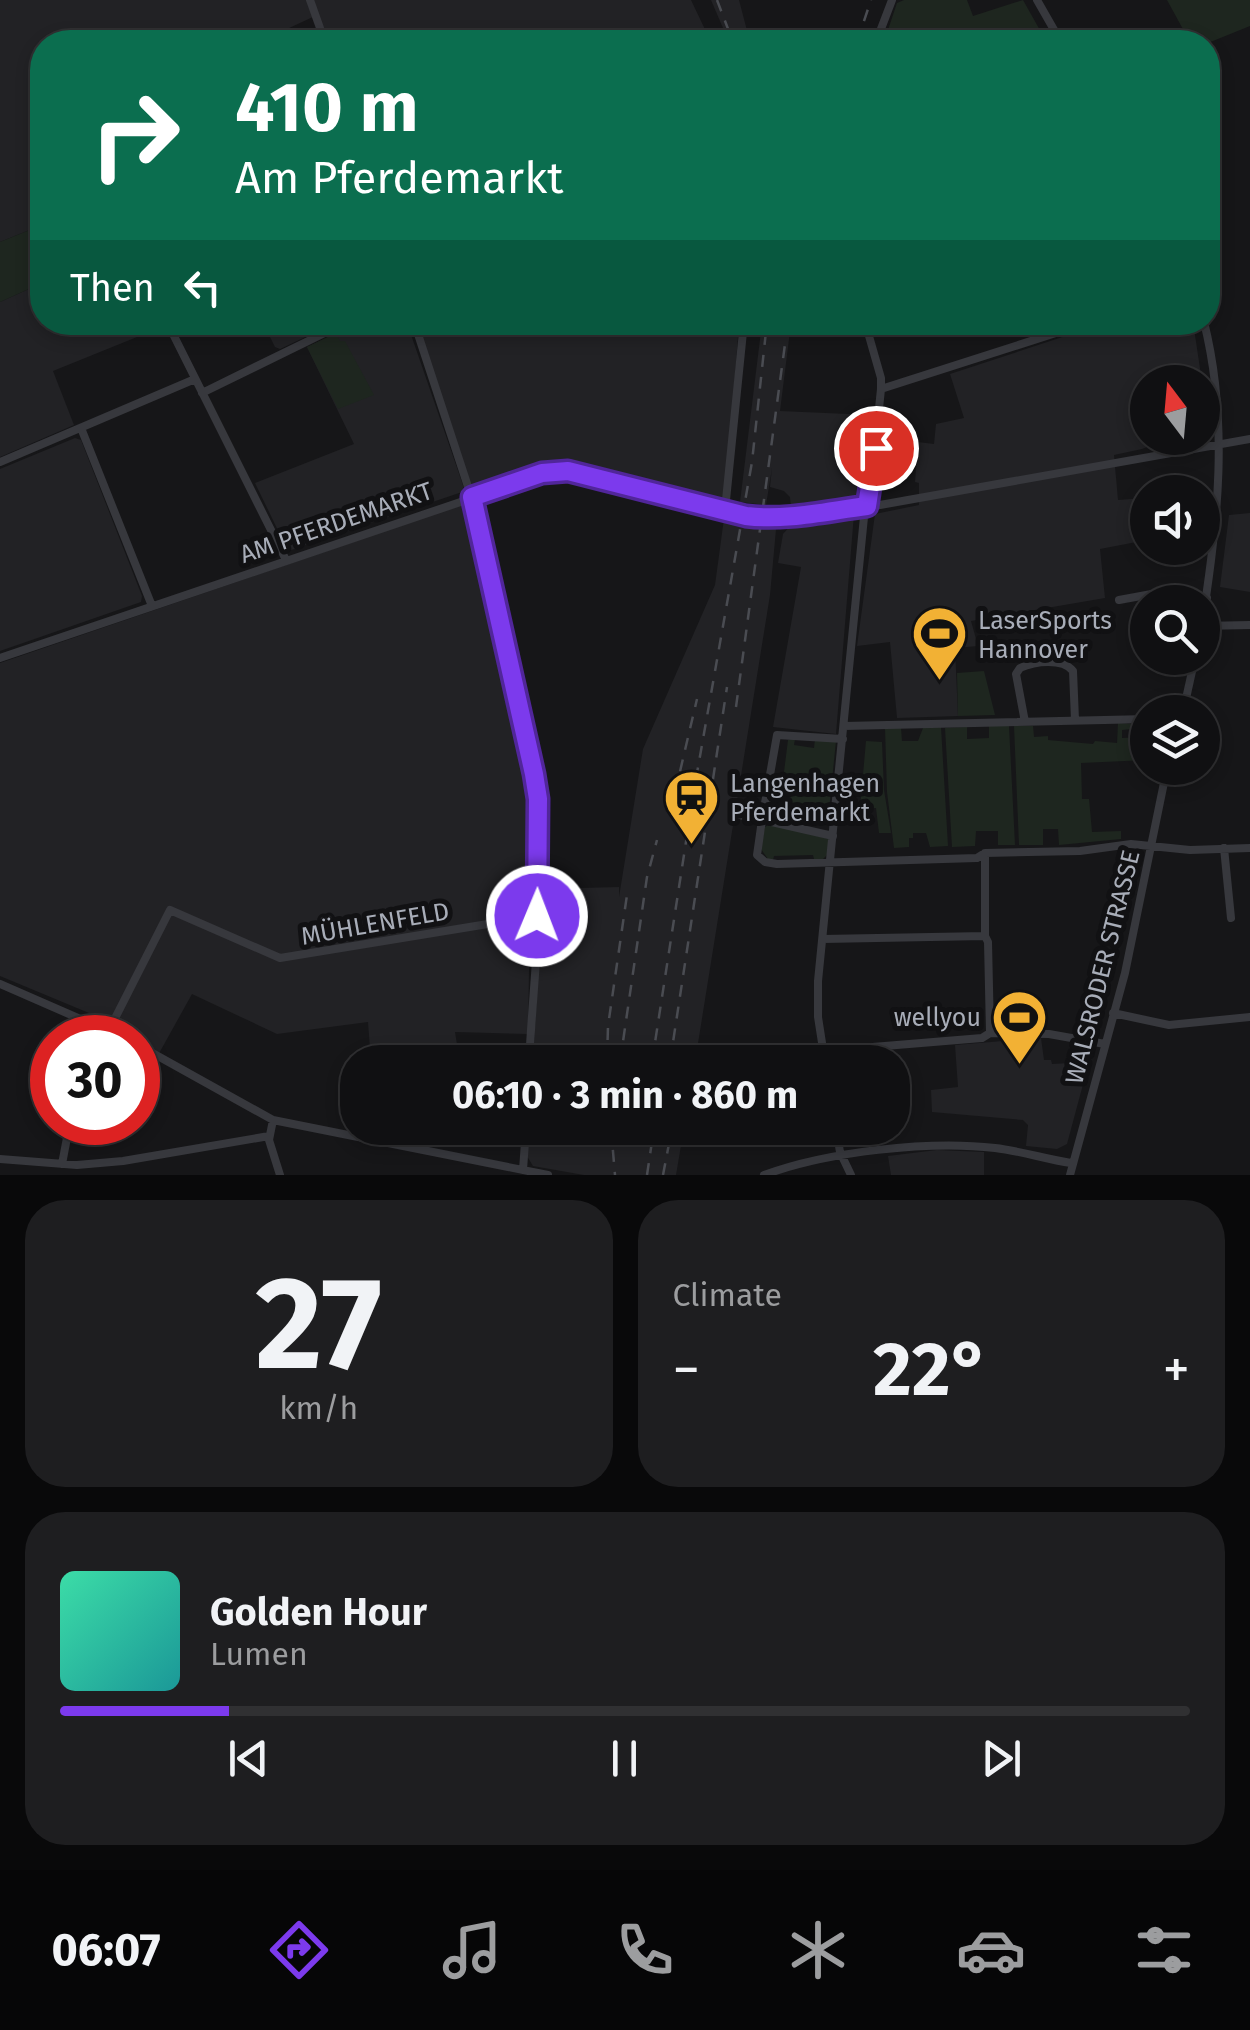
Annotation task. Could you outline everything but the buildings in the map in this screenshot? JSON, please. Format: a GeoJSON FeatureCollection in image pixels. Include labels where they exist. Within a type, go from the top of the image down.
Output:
{"type":"FeatureCollection","features":[{"type":"Feature","properties":{"kind":"street"},"geometry":{"type":"LineString","coordinates":[[310,0],[320,30]]}},
{"type":"Feature","properties":{"kind":"street"},"geometry":{"type":"LineString","coordinates":[[881,30],[892,0]]}},
{"type":"Feature","properties":{"kind":"street"},"geometry":{"type":"LineString","coordinates":[[1037,0],[1054,30]]}},
{"type":"Feature","properties":{"kind":"street"},"geometry":{"type":"LineString","coordinates":[[172,335],[286,560]]}},
{"type":"Feature","properties":{"kind":"street"},"geometry":{"type":"LineString","coordinates":[[202,393],[320,335]]}},
{"type":"Feature","properties":{"kind":"street"},"geometry":{"type":"LineString","coordinates":[[418,335],[472,497],[536,786],[537,916],[530,1045]]}},
{"type":"Feature","properties":{"kind":"street"},"geometry":{"type":"LineString","coordinates":[[725,510],[743,335]]}},
{"type":"Feature","properties":{"kind":"street"},"geometry":{"type":"LineString","coordinates":[[823,1045],[818,999],[823,939],[881,388],[868,335]]}},
{"type":"Feature","properties":{"kind":"street"},"geometry":{"type":"LineString","coordinates":[[881,388],[1049,335]]}},
{"type":"Feature","properties":{"kind":"street"},"geometry":{"type":"LineString","coordinates":[[1206,335],[1210,365]]}},
{"type":"Feature","properties":{"kind":"street"},"geometry":{"type":"LineString","coordinates":[[0,462],[195,380]]}},
{"type":"Feature","properties":{"kind":"street"},"geometry":{"type":"LineString","coordinates":[[80,428],[152,606]]}},
{"type":"Feature","properties":{"kind":"street","name":"AM PFERDEMARKT"},"geometry":{"type":"LineString","coordinates":[[1220,442],[1250,439]]}},
{"type":"Feature","properties":{"kind":"street","name":"AM PFERDEMARKT"},"geometry":{"type":"LineString","coordinates":[[0,658],[554,470],[766,518],[867,506],[1148,455]]}},
{"type":"Feature","properties":{"kind":"street"},"geometry":{"type":"LineString","coordinates":[[1209,585],[1217,522],[1220,455]]}},
{"type":"Feature","properties":{"kind":"street"},"geometry":{"type":"LineString","coordinates":[[1119,600],[1130,598]]}},
{"type":"Feature","properties":{"kind":"street"},"geometry":{"type":"LineString","coordinates":[[1220,624],[1250,625]]}},
{"type":"Feature","properties":{"kind":"street"},"geometry":{"type":"LineString","coordinates":[[1025,722],[1016,674],[1032,663],[1065,663],[1074,671],[1075,720]]}},
{"type":"Feature","properties":{"kind":"street"},"geometry":{"type":"LineString","coordinates":[[844,726],[1130,719]]}},
{"type":"Feature","properties":{"kind":"street"},"geometry":{"type":"LineString","coordinates":[[842,740],[777,736],[757,851],[759,859],[777,864],[977,858],[985,853],[1080,851],[1131,844],[1250,848]]}},
{"type":"Feature","properties":{"kind":"street","name":"WALSRODER STRASSE"},"geometry":{"type":"LineString","coordinates":[[1070,1175],[1114,1013],[1165,785]]}},
{"type":"Feature","properties":{"kind":"street"},"geometry":{"type":"LineString","coordinates":[[736,814],[833,836]]}},
{"type":"Feature","properties":{"kind":"street"},"geometry":{"type":"LineString","coordinates":[[1224,848],[1231,918]]}},
{"type":"Feature","properties":{"kind":"street"},"geometry":{"type":"LineString","coordinates":[[985,853],[984,936],[988,942],[990,1033]]}},
{"type":"Feature","properties":{"kind":"street","name":"MÜHLENFELD"},"geometry":{"type":"LineString","coordinates":[[116,1015],[170,910],[280,958],[537,916]]}},
{"type":"Feature","properties":{"kind":"street"},"geometry":{"type":"LineString","coordinates":[[823,939],[984,936]]}},
{"type":"Feature","properties":{"kind":"street"},"geometry":{"type":"LineString","coordinates":[[0,999],[3,985],[68,1015]]}},
{"type":"Feature","properties":{"kind":"street"},"geometry":{"type":"LineString","coordinates":[[1114,1013],[1169,1026],[1250,1017]]}},
{"type":"Feature","properties":{"kind":"street"},"geometry":{"type":"LineString","coordinates":[[897,1045],[982,1038],[990,1033],[1049,1034],[1105,1044]]}},
{"type":"Feature","properties":{"kind":"street"},"geometry":{"type":"LineString","coordinates":[[160,1058],[274,1120],[548,1175]]}},
{"type":"Feature","properties":{"kind":"street"},"geometry":{"type":"LineString","coordinates":[[274,1120],[269,1136],[280,1175]]}},
{"type":"Feature","properties":{"kind":"street"},"geometry":{"type":"LineString","coordinates":[[0,1159],[62,1164],[123,1161],[269,1136]]}},
{"type":"Feature","properties":{"kind":"street"},"geometry":{"type":"LineString","coordinates":[[62,1164],[66,1145]]}},
{"type":"Feature","properties":{"kind":"street"},"geometry":{"type":"LineString","coordinates":[[524,1170],[525,1145]]}},
{"type":"Feature","properties":{"kind":"street"},"geometry":{"type":"LineString","coordinates":[[840,1145],[851,1175]]}},
{"type":"Feature","properties":{"kind":"street"},"geometry":{"type":"LineString","coordinates":[[764,1175],[842,1157],[920,1146],[962,1145],[1022,1152],[1071,1164]]}},
{"type":"Feature","properties":{"kind":"shaded area"},"geometry":{"type":"Polygon","coordinates":[[[0,0],[691,0],[705,30],[320,30],[315,16],[285,30],[30,30],[30,230],[0,242],[0,0]]]}},
{"type":"Feature","properties":{"kind":"shaded area"},"geometry":{"type":"Polygon","coordinates":[[[711,0],[739,0],[747,30],[724,30],[711,0]]]}},
{"type":"Feature","properties":{"kind":"shaded area"},"geometry":{"type":"Polygon","coordinates":[[[967,0],[973,16],[1023,0],[1040,30],[888,30],[897,3],[967,0]]]}},
{"type":"Feature","properties":{"kind":"shaded area"},"geometry":{"type":"Polygon","coordinates":[[[1167,0],[1250,0],[1250,26],[1220,38],[1220,30],[1183,30],[1167,0]]]}},
{"type":"Feature","properties":{"kind":"shaded area"},"geometry":{"type":"Polygon","coordinates":[[[30,230],[30,288],[0,302],[0,242],[30,230]]]}},
{"type":"Feature","properties":{"kind":"shaded area"},"geometry":{"type":"Polygon","coordinates":[[[30,288],[30,335],[137,337],[53,371],[74,425],[0,457],[0,302],[30,288]]]}},
{"type":"Feature","properties":{"kind":"shaded area"},"geometry":{"type":"Polygon","coordinates":[[[269,335],[310,335],[280,349],[269,335]]]}},
{"type":"Feature","properties":{"kind":"shaded area"},"geometry":{"type":"Polygon","coordinates":[[[333,335],[411,335],[465,491],[288,551],[255,483],[354,444],[307,347],[333,335]]]}},
{"type":"Feature","properties":{"kind":"shaded area"},"geometry":{"type":"Polygon","coordinates":[[[337,335],[345,341],[374,395],[338,409],[307,347],[337,335]]]}},
{"type":"Feature","properties":{"kind":"shaded area"},"geometry":{"type":"Polygon","coordinates":[[[418,335],[738,335],[725,510],[777,518],[770,595],[698,1045],[534,1045],[543,889],[619,887],[619,897],[643,749],[715,585],[725,511],[555,470],[472,497],[418,335]]]}},
{"type":"Feature","properties":{"kind":"shaded area"},"geometry":{"type":"Polygon","coordinates":[[[761,335],[790,335],[780,411],[871,415],[861,499],[791,508],[790,497],[784,491],[770,487],[772,468],[766,505],[740,502],[761,335]]]}},
{"type":"Feature","properties":{"kind":"shaded area"},"geometry":{"type":"Polygon","coordinates":[[[1069,335],[1195,335],[1199,365],[1130,365],[1130,452],[1114,455],[1118,500],[1130,499],[1130,543],[1100,549],[1105,598],[971,621],[978,646],[955,648],[958,716],[897,718],[890,642],[857,646],[875,514],[919,505],[919,483],[915,482],[918,442],[934,444],[936,424],[964,418],[950,374],[1069,335]]]}},
{"type":"Feature","properties":{"kind":"shaded area"},"geometry":{"type":"Polygon","coordinates":[[[75,438],[81,440],[142,596],[141,602],[0,651],[0,469],[75,438]]]}},
{"type":"Feature","properties":{"kind":"shaded area"},"geometry":{"type":"Polygon","coordinates":[[[461,505],[467,507],[475,518],[532,782],[528,1034],[455,1032],[457,1045],[370,1045],[368,1022],[277,1034],[192,994],[160,1052],[160,1015],[94,1015],[0,976],[0,663],[461,505]]]}},
{"type":"Feature","properties":{"kind":"shaded area"},"geometry":{"type":"Polygon","coordinates":[[[1250,513],[1250,592],[1220,587],[1229,515],[1250,513]]]}},
{"type":"Feature","properties":{"kind":"shaded area"},"geometry":{"type":"Polygon","coordinates":[[[854,514],[836,734],[773,727],[801,567],[778,563],[783,534],[794,522],[854,514]]]}},
{"type":"Feature","properties":{"kind":"shaded area"},"geometry":{"type":"Polygon","coordinates":[[[984,671],[995,715],[958,716],[957,673],[984,671]]]}},
{"type":"Feature","properties":{"kind":"shaded area"},"geometry":{"type":"Polygon","coordinates":[[[1118,723],[1130,724],[1130,729],[1122,730],[1122,738],[1130,738],[1130,761],[1081,763],[1082,799],[1089,799],[1092,832],[1121,831],[1121,839],[1059,845],[1058,829],[1043,829],[1043,845],[1019,845],[1014,726],[1033,726],[1034,737],[1048,736],[1048,740],[1117,743],[1118,723]]]}},
{"type":"Feature","properties":{"kind":"shaded area"},"geometry":{"type":"Polygon","coordinates":[[[989,726],[1009,726],[1015,845],[998,845],[998,831],[976,831],[975,846],[952,847],[945,728],[967,727],[967,739],[989,738],[989,726]]]}},
{"type":"Feature","properties":{"kind":"shaded area"},"geometry":{"type":"Polygon","coordinates":[[[941,727],[948,846],[930,847],[926,833],[913,833],[909,847],[894,848],[885,728],[901,728],[902,741],[918,741],[923,728],[941,727]]]}},
{"type":"Feature","properties":{"kind":"shaded area"},"geometry":{"type":"Polygon","coordinates":[[[795,739],[794,745],[814,748],[815,739],[836,741],[828,820],[824,826],[766,813],[769,798],[775,798],[776,788],[782,788],[788,740],[795,739]]]}},
{"type":"Feature","properties":{"kind":"shaded area"},"geometry":{"type":"Polygon","coordinates":[[[866,741],[882,742],[891,833],[879,833],[876,808],[860,808],[866,741]]]}},
{"type":"Feature","properties":{"kind":"shaded area"},"geometry":{"type":"Polygon","coordinates":[[[770,824],[829,839],[828,854],[823,859],[814,859],[813,855],[768,859],[761,849],[765,827],[770,824]]]}},
{"type":"Feature","properties":{"kind":"shaded area"},"geometry":{"type":"Polygon","coordinates":[[[1041,1038],[1044,1060],[1051,1060],[1052,1064],[1089,1062],[1067,1144],[1057,1149],[1026,1146],[1028,1125],[1023,1120],[932,1112],[931,1090],[958,1087],[955,1045],[1041,1038]]]}},
{"type":"Feature","properties":{"kind":"shaded area"},"geometry":{"type":"Polygon","coordinates":[[[528,1145],[681,1145],[676,1175],[584,1175],[533,1166],[527,1156],[528,1145]]]}},
{"type":"Feature","properties":{"kind":"shaded area"},"geometry":{"type":"Polygon","coordinates":[[[937,1150],[984,1152],[984,1175],[891,1175],[888,1156],[937,1150]]]}},
{"type":"Feature","properties":{"kind":"railway"},"geometry":{"type":"LineString","coordinates":[[717,0],[728,30]]}},
{"type":"Feature","properties":{"kind":"railway"},"geometry":{"type":"LineString","coordinates":[[861,30],[871,0]]}},
{"type":"Feature","properties":{"kind":"railway"},"geometry":{"type":"LineString","coordinates":[[655,1045],[694,790],[752,462],[766,335]]}},
{"type":"Feature","properties":{"kind":"railway"},"geometry":{"type":"LineString","coordinates":[[736,707],[786,335]]}},
{"type":"Feature","properties":{"kind":"railway"},"geometry":{"type":"LineString","coordinates":[[673,1045],[727,687]]}},
{"type":"Feature","properties":{"kind":"railway"},"geometry":{"type":"LineString","coordinates":[[670,814],[697,699]]}},
{"type":"Feature","properties":{"kind":"railway"},"geometry":{"type":"LineString","coordinates":[[622,1045],[647,877],[657,840]]}},
{"type":"Feature","properties":{"kind":"railway"},"geometry":{"type":"LineString","coordinates":[[607,1045],[628,888]]}},
{"type":"Feature","properties":{"kind":"railway"},"geometry":{"type":"LineString","coordinates":[[612,1145],[615,1175]]}},
{"type":"Feature","properties":{"kind":"railway"},"geometry":{"type":"LineString","coordinates":[[647,1175],[651,1145]]}},
{"type":"Feature","properties":{"kind":"railway"},"geometry":{"type":"LineString","coordinates":[[663,1175],[669,1145]]}},
{"type":"Feature","properties":{"kind":"place","name":"LaserSports Hannover"},"geometry":{"type":"Point","coordinates":[939,683]}},
{"type":"Feature","properties":{"kind":"place","name":"Langenhagen Pferdemarkt"},"geometry":{"type":"Point","coordinates":[691,846]}},
{"type":"Feature","properties":{"kind":"place","name":"wellyou"},"geometry":{"type":"Point","coordinates":[1020,1066]}},
{"type":"Feature","properties":{"kind":"route"},"geometry":{"type":"LineString","coordinates":[[537,916],[538,799],[472,497],[554,470],[746,516],[796,516],[867,506],[876,448]]}}]}
